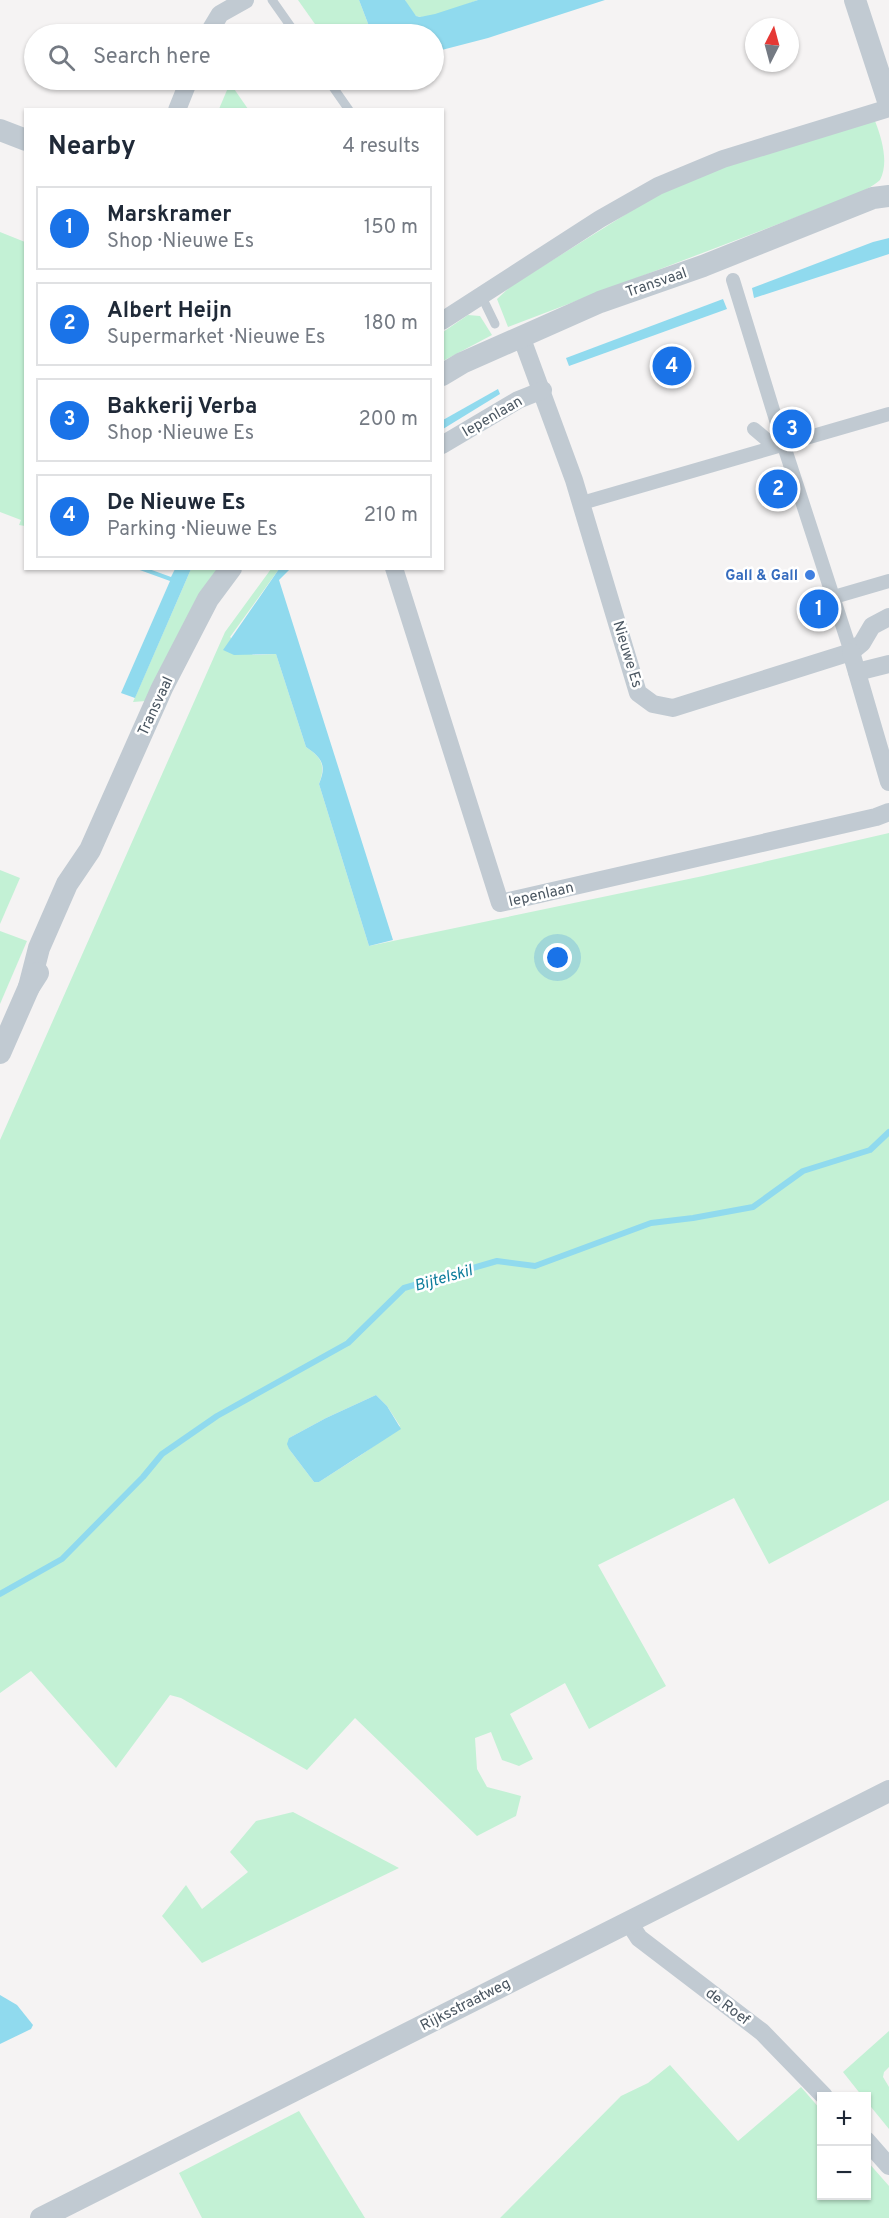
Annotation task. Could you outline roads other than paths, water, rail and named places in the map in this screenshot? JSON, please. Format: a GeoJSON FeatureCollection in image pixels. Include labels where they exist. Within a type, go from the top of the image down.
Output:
{"type":"FeatureCollection","features":[{"type":"Feature","properties":{"kind":"street"},"geometry":{"type":"LineString","coordinates":[[214,24],[220,14],[245,0]]}},
{"type":"Feature","properties":{"kind":"street"},"geometry":{"type":"LineString","coordinates":[[444,320],[600,219],[658,186],[723,159],[889,106],[855,0]]}},
{"type":"Feature","properties":{"kind":"street"},"geometry":{"type":"LineString","coordinates":[[178,108],[185,90]]}},
{"type":"Feature","properties":{"kind":"street"},"geometry":{"type":"LineString","coordinates":[[0,130],[24,139]]}},
{"type":"Feature","properties":{"kind":"street","name":"Transvaal"},"geometry":{"type":"LineString","coordinates":[[444,374],[462,363],[600,302],[703,266],[881,197],[889,180]]}},
{"type":"Feature","properties":{"kind":"street"},"geometry":{"type":"LineString","coordinates":[[733,280],[784,446],[834,597],[889,782]]}},
{"type":"Feature","properties":{"kind":"street","name":"Nieuwe Es"},"geometry":{"type":"LineString","coordinates":[[521,336],[543,390],[582,503],[638,693],[653,704],[673,708],[851,652]]}},
{"type":"Feature","properties":{"kind":"street","name":"Iepenlaan"},"geometry":{"type":"LineString","coordinates":[[444,444],[518,400],[543,390]]}},
{"type":"Feature","properties":{"kind":"street"},"geometry":{"type":"LineString","coordinates":[[582,503],[889,414]]}},
{"type":"Feature","properties":{"kind":"street"},"geometry":{"type":"LineString","coordinates":[[754,429],[767,440],[784,446]]}},
{"type":"Feature","properties":{"kind":"street","name":"Transvaal"},"geometry":{"type":"LineString","coordinates":[[0,1053],[29,987],[39,948],[67,884],[90,850],[162,688],[208,599],[230,570]]}},
{"type":"Feature","properties":{"kind":"street","name":"Iepenlaan"},"geometry":{"type":"LineString","coordinates":[[395,570],[500,903],[876,817],[889,812]]}},
{"type":"Feature","properties":{"kind":"street"},"geometry":{"type":"LineString","coordinates":[[834,597],[889,580]]}},
{"type":"Feature","properties":{"kind":"street"},"geometry":{"type":"LineString","coordinates":[[851,652],[862,643],[872,626],[889,616]]}},
{"type":"Feature","properties":{"kind":"street"},"geometry":{"type":"LineString","coordinates":[[857,672],[889,664]]}},
{"type":"Feature","properties":{"kind":"street","name":"Rijksstraatweg"},"geometry":{"type":"LineString","coordinates":[[41,2218],[889,1791]]}},
{"type":"Feature","properties":{"kind":"street","name":"de Roef"},"geometry":{"type":"LineString","coordinates":[[628,1921],[639,1938],[762,2032],[819,2092]]}},
{"type":"Feature","properties":{"kind":"street"},"geometry":{"type":"LineString","coordinates":[[871,2145],[889,2166]]}},
{"type":"Feature","properties":{"kind":"lane"},"geometry":{"type":"LineString","coordinates":[[272,0],[289,24]]}},
{"type":"Feature","properties":{"kind":"lane"},"geometry":{"type":"LineString","coordinates":[[334,90],[347,108]]}},
{"type":"Feature","properties":{"kind":"lane"},"geometry":{"type":"LineString","coordinates":[[481,295],[495,324]]}},
{"type":"Feature","properties":{"kind":"water"},"geometry":{"type":"Polygon","coordinates":[[[359,0],[405,0],[416,16],[420,17],[478,0],[605,0],[488,38],[444,49],[444,24],[368,24],[359,0]]]}},
{"type":"Feature","properties":{"kind":"water"},"geometry":{"type":"Polygon","coordinates":[[[889,238],[889,254],[754,298],[752,288],[889,238]]]}},
{"type":"Feature","properties":{"kind":"water"},"geometry":{"type":"Polygon","coordinates":[[[723,299],[727,309],[569,366],[566,358],[723,299]]]}},
{"type":"Feature","properties":{"kind":"water"},"geometry":{"type":"Polygon","coordinates":[[[498,389],[500,394],[444,428],[444,419],[498,389]]]}},
{"type":"Feature","properties":{"kind":"water"},"geometry":{"type":"Polygon","coordinates":[[[140,570],[152,570],[171,577],[174,570],[191,570],[135,698],[121,693],[170,581],[140,570]]]}},
{"type":"Feature","properties":{"kind":"water"},"geometry":{"type":"Polygon","coordinates":[[[278,570],[289,570],[279,580],[393,940],[369,946],[319,784],[323,772],[322,762],[306,747],[276,654],[234,655],[223,650],[278,570]]]}},
{"type":"Feature","properties":{"kind":"water"},"geometry":{"type":"Polygon","coordinates":[[[376,1395],[387,1406],[401,1429],[319,1482],[314,1482],[289,1449],[287,1444],[289,1438],[376,1395]]]}},
{"type":"Feature","properties":{"kind":"water"},"geometry":{"type":"Polygon","coordinates":[[[0,1995],[17,2005],[33,2025],[31,2029],[0,2044],[0,1995]]]}},
{"type":"Feature","properties":{"kind":"waterway","name":"Bijtelskil"},"geometry":{"type":"LineString","coordinates":[[0,1594],[62,1559],[143,1477],[162,1454],[217,1416],[348,1343],[404,1288],[497,1261],[535,1266],[651,1223],[753,1207],[803,1171],[870,1150],[889,1132]]}},
{"type":"Feature","properties":{"kind":"place","name":"De Nieuwe Es"},"geometry":{"type":"Point","coordinates":[672,366]}},
{"type":"Feature","properties":{"kind":"place","name":"Bakkerij Verba"},"geometry":{"type":"Point","coordinates":[792,429]}},
{"type":"Feature","properties":{"kind":"place","name":"Albert Heijn"},"geometry":{"type":"Point","coordinates":[778,489]}},
{"type":"Feature","properties":{"kind":"place","name":"Gall & Gall"},"geometry":{"type":"Point","coordinates":[810,575]}},
{"type":"Feature","properties":{"kind":"place","name":"Marskramer"},"geometry":{"type":"Point","coordinates":[819,609]}}]}
